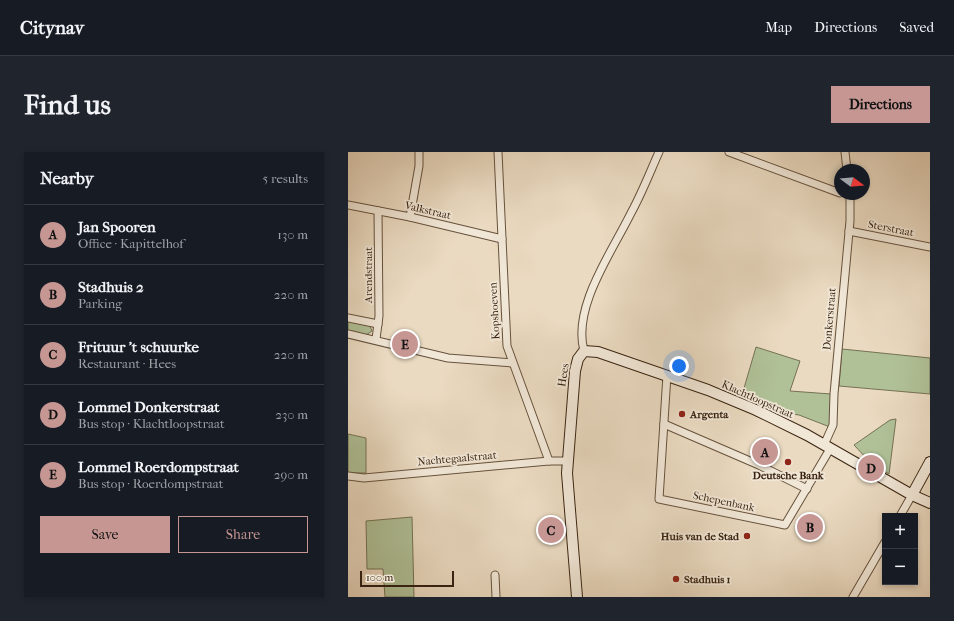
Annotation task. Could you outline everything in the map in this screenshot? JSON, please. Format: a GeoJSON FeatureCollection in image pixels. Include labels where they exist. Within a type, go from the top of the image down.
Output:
{"type":"FeatureCollection","features":[{"type":"Feature","properties":{"kind":"main road","name":"Klachtloopstraat"},"geometry":{"type":"LineString","coordinates":[[584,351],[598,352],[667,375],[743,404],[783,423],[912,495],[930,503]]}},
{"type":"Feature","properties":{"kind":"main road","name":"Hees"},"geometry":{"type":"LineString","coordinates":[[578,597],[567,461],[575,371],[578,359],[584,351]]}},
{"type":"Feature","properties":{"kind":"main road"},"geometry":{"type":"LineString","coordinates":[[912,495],[930,462]]}},
{"type":"Feature","properties":{"kind":"street"},"geometry":{"type":"LineString","coordinates":[[410,217],[419,152]]}},
{"type":"Feature","properties":{"kind":"street","name":"Kopshoeven"},"geometry":{"type":"LineString","coordinates":[[498,152],[506,336],[512,363],[548,461]]}},
{"type":"Feature","properties":{"kind":"street"},"geometry":{"type":"LineString","coordinates":[[584,351],[582,328],[591,292],[641,194],[659,152]]}},
{"type":"Feature","properties":{"kind":"street"},"geometry":{"type":"LineString","coordinates":[[729,152],[834,190]]}},
{"type":"Feature","properties":{"kind":"street"},"geometry":{"type":"LineString","coordinates":[[845,152],[846,164]]}},
{"type":"Feature","properties":{"kind":"street","name":"Donkerstraat"},"geometry":{"type":"LineString","coordinates":[[785,525],[806,489],[827,447],[833,425],[834,386],[848,231],[846,200]]}},
{"type":"Feature","properties":{"kind":"street","name":"Valkstraat"},"geometry":{"type":"LineString","coordinates":[[348,205],[410,217],[502,240]]}},
{"type":"Feature","properties":{"kind":"street","name":"Arendstraat"},"geometry":{"type":"LineString","coordinates":[[376,339],[378,324],[378,211]]}},
{"type":"Feature","properties":{"kind":"street","name":"Sterstraat"},"geometry":{"type":"LineString","coordinates":[[848,231],[930,247]]}},
{"type":"Feature","properties":{"kind":"street"},"geometry":{"type":"LineString","coordinates":[[348,318],[378,324]]}},
{"type":"Feature","properties":{"kind":"street"},"geometry":{"type":"LineString","coordinates":[[348,334],[376,339],[448,358],[512,363]]}},
{"type":"Feature","properties":{"kind":"street"},"geometry":{"type":"LineString","coordinates":[[667,375],[664,424],[759,465],[806,489]]}},
{"type":"Feature","properties":{"kind":"street","name":"Schepenbank"},"geometry":{"type":"LineString","coordinates":[[664,424],[659,499],[785,525]]}},
{"type":"Feature","properties":{"kind":"street","name":"Nachtegaalstraat"},"geometry":{"type":"LineString","coordinates":[[348,476],[364,478],[548,461],[567,461]]}},
{"type":"Feature","properties":{"kind":"street"},"geometry":{"type":"LineString","coordinates":[[902,513],[912,495]]}},
{"type":"Feature","properties":{"kind":"street"},"geometry":{"type":"LineString","coordinates":[[853,597],[882,547]]}},
{"type":"Feature","properties":{"kind":"street"},"geometry":{"type":"LineString","coordinates":[[495,574],[496,597]]}},
{"type":"Feature","properties":{"kind":"green space"},"geometry":{"type":"Polygon","coordinates":[[[348,321],[370,326],[372,331],[366,335],[348,331],[348,321]]]}},
{"type":"Feature","properties":{"kind":"green space"},"geometry":{"type":"Polygon","coordinates":[[[756,347],[800,361],[790,391],[831,394],[830,427],[799,415],[785,413],[742,395],[756,347]]]}},
{"type":"Feature","properties":{"kind":"green space"},"geometry":{"type":"Polygon","coordinates":[[[842,349],[930,358],[930,394],[839,386],[842,349]]]}},
{"type":"Feature","properties":{"kind":"green space"},"geometry":{"type":"Polygon","coordinates":[[[896,419],[889,474],[870,462],[854,445],[890,420],[896,419]]]}},
{"type":"Feature","properties":{"kind":"green space"},"geometry":{"type":"Polygon","coordinates":[[[348,434],[366,438],[366,473],[348,473],[348,434]]]}},
{"type":"Feature","properties":{"kind":"green space"},"geometry":{"type":"Polygon","coordinates":[[[412,517],[414,597],[385,597],[383,569],[367,569],[366,521],[412,517]]]}},
{"type":"Feature","properties":{"kind":"place","name":"Lommel Roerdompstraat"},"geometry":{"type":"Point","coordinates":[405,344]}},
{"type":"Feature","properties":{"kind":"place","name":"Argenta"},"geometry":{"type":"Point","coordinates":[682,414]}},
{"type":"Feature","properties":{"kind":"place","name":"Jan Spooren"},"geometry":{"type":"Point","coordinates":[765,452]}},
{"type":"Feature","properties":{"kind":"place","name":"Deutsche Bank"},"geometry":{"type":"Point","coordinates":[788,462]}},
{"type":"Feature","properties":{"kind":"place","name":"Lommel Donkerstraat"},"geometry":{"type":"Point","coordinates":[871,468]}},
{"type":"Feature","properties":{"kind":"place","name":"Stadhuis 2"},"geometry":{"type":"Point","coordinates":[810,527]}},
{"type":"Feature","properties":{"kind":"place","name":"Frituur 't schuurke"},"geometry":{"type":"Point","coordinates":[551,530]}},
{"type":"Feature","properties":{"kind":"place","name":"Huis van de Stad"},"geometry":{"type":"Point","coordinates":[747,536]}},
{"type":"Feature","properties":{"kind":"place","name":"Stadhuis 1"},"geometry":{"type":"Point","coordinates":[676,579]}}]}
